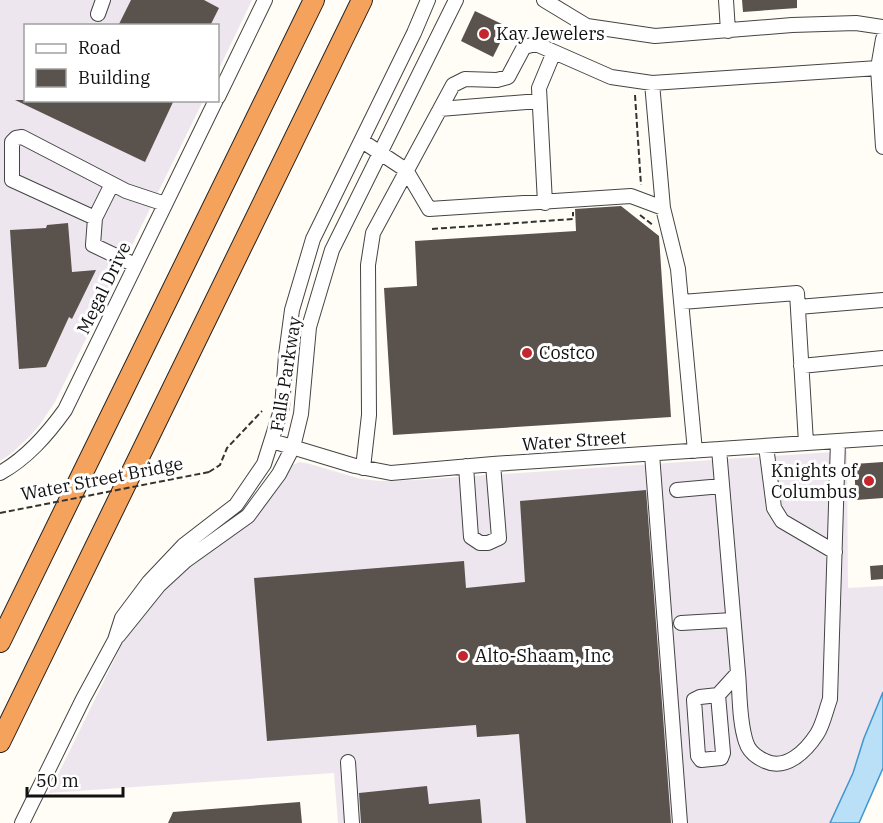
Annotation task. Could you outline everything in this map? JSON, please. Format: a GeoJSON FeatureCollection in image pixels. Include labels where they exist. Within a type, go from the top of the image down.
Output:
{"type":"FeatureCollection","features":[{"type":"Feature","properties":{"kind":"highway"},"geometry":{"type":"LineString","coordinates":[[0,642],[314,0]]}},
{"type":"Feature","properties":{"kind":"highway"},"geometry":{"type":"LineString","coordinates":[[0,742],[362,0]]}},
{"type":"Feature","properties":{"kind":"street"},"geometry":{"type":"LineString","coordinates":[[98,14],[103,0]]}},
{"type":"Feature","properties":{"kind":"street","name":"Falls Parkway"},"geometry":{"type":"LineString","coordinates":[[22,823],[82,699],[115,640],[122,618],[149,582],[184,545],[236,504],[264,464],[282,407],[292,310],[313,239],[428,0]]}},
{"type":"Feature","properties":{"kind":"street","name":"Falls Parkway"},"geometry":{"type":"LineString","coordinates":[[115,640],[159,585],[178,567],[248,516],[279,474],[292,447],[301,414],[309,327],[332,250],[456,0]]}},
{"type":"Feature","properties":{"kind":"street"},"geometry":{"type":"LineString","coordinates":[[544,0],[587,26],[655,36],[792,25],[856,23],[883,27]]}},
{"type":"Feature","properties":{"kind":"street"},"geometry":{"type":"LineString","coordinates":[[726,0],[728,31]]}},
{"type":"Feature","properties":{"kind":"street","name":"Megal Drive"},"geometry":{"type":"LineString","coordinates":[[219,94],[260,2]]}},
{"type":"Feature","properties":{"kind":"street"},"geometry":{"type":"LineString","coordinates":[[883,39],[878,68],[883,147]]}},
{"type":"Feature","properties":{"kind":"street"},"geometry":{"type":"LineString","coordinates":[[363,468],[369,415],[368,265],[373,233],[453,85],[465,78],[496,80],[508,77],[524,47],[536,44],[612,77],[652,82],[878,68]]}},
{"type":"Feature","properties":{"kind":"street"},"geometry":{"type":"LineString","coordinates":[[545,202],[539,88],[554,52]]}},
{"type":"Feature","properties":{"kind":"street"},"geometry":{"type":"LineString","coordinates":[[652,82],[663,208],[678,269],[682,302],[694,451]]}},
{"type":"Feature","properties":{"kind":"street"},"geometry":{"type":"LineString","coordinates":[[440,109],[539,101]]}},
{"type":"Feature","properties":{"kind":"street","name":"Megal Drive"},"geometry":{"type":"LineString","coordinates":[[0,473],[28,453],[64,410],[216,102]]}},
{"type":"Feature","properties":{"kind":"street"},"geometry":{"type":"LineString","coordinates":[[95,218],[12,180],[12,142],[22,137],[126,191],[165,204]]}},
{"type":"Feature","properties":{"kind":"street"},"geometry":{"type":"LineString","coordinates":[[362,141],[406,170],[429,209],[631,196],[638,205],[663,208]]}},
{"type":"Feature","properties":{"kind":"street"},"geometry":{"type":"LineString","coordinates":[[112,184],[95,218],[93,245],[135,265]]}},
{"type":"Feature","properties":{"kind":"street"},"geometry":{"type":"LineString","coordinates":[[682,302],[797,293],[806,443]]}},
{"type":"Feature","properties":{"kind":"street"},"geometry":{"type":"LineString","coordinates":[[798,307],[883,300]]}},
{"type":"Feature","properties":{"kind":"street"},"geometry":{"type":"LineString","coordinates":[[801,366],[883,358]]}},
{"type":"Feature","properties":{"kind":"street","name":"Water Street"},"geometry":{"type":"LineString","coordinates":[[272,441],[363,468],[391,473],[883,438]]}},
{"type":"Feature","properties":{"kind":"street"},"geometry":{"type":"LineString","coordinates":[[719,449],[742,721],[746,744],[755,756],[771,764],[786,762],[799,756],[818,733],[830,699],[838,441]]}},
{"type":"Feature","properties":{"kind":"street"},"geometry":{"type":"LineString","coordinates":[[766,446],[774,508],[782,521],[835,552]]}},
{"type":"Feature","properties":{"kind":"street"},"geometry":{"type":"LineString","coordinates":[[652,454],[680,823]]}},
{"type":"Feature","properties":{"kind":"street"},"geometry":{"type":"LineString","coordinates":[[466,466],[471,537],[480,543],[488,543],[499,538],[494,464]]}},
{"type":"Feature","properties":{"kind":"street"},"geometry":{"type":"LineString","coordinates":[[677,490],[722,486]]}},
{"type":"Feature","properties":{"kind":"street"},"geometry":{"type":"LineString","coordinates":[[681,623],[733,620]]}},
{"type":"Feature","properties":{"kind":"street"},"geometry":{"type":"LineString","coordinates":[[718,695],[738,673]]}},
{"type":"Feature","properties":{"kind":"street"},"geometry":{"type":"LineString","coordinates":[[348,762],[352,823]]}},
{"type":"Feature","properties":{"kind":"path"},"geometry":{"type":"LineString","coordinates":[[634,80],[638,205],[658,230]]}},
{"type":"Feature","properties":{"kind":"path"},"geometry":{"type":"LineString","coordinates":[[432,229],[573,219],[573,206]]}},
{"type":"Feature","properties":{"kind":"path","name":"Water Street Bridge"},"geometry":{"type":"LineString","coordinates":[[0,513],[209,472],[220,465],[227,448],[262,411]]}},
{"type":"Feature","properties":{"kind":"shaded area"},"geometry":{"type":"Polygon","coordinates":[[[0,0],[252,0],[219,69],[219,24],[24,24],[24,102],[203,102],[55,402],[29,437],[0,461],[0,0]]]}},
{"type":"Feature","properties":{"kind":"shaded area"},"geometry":{"type":"Polygon","coordinates":[[[847,451],[848,588],[883,586],[883,692],[864,738],[853,773],[830,823],[338,823],[334,773],[49,793],[121,646],[148,606],[186,569],[246,526],[292,465],[300,462],[361,479],[380,481],[847,451]]]}},
{"type":"Feature","properties":{"kind":"water"},"geometry":{"type":"Polygon","coordinates":[[[883,692],[883,768],[859,823],[830,823],[853,773],[864,738],[883,692]]]}},
{"type":"Feature","properties":{"kind":"building"},"geometry":{"type":"Polygon","coordinates":[[[131,0],[204,0],[219,8],[211,24],[119,24],[131,0]]]}},
{"type":"Feature","properties":{"kind":"building"},"geometry":{"type":"Polygon","coordinates":[[[742,0],[797,0],[797,8],[743,12],[742,0]]]}},
{"type":"Feature","properties":{"kind":"building","name":"Kay Jewelers"},"geometry":{"type":"Polygon","coordinates":[[[475,11],[508,27],[493,57],[461,41],[475,11]]]}},
{"type":"Feature","properties":{"kind":"building"},"geometry":{"type":"Polygon","coordinates":[[[15,100],[24,100],[24,102],[173,102],[145,162],[15,100]]]}},
{"type":"Feature","properties":{"kind":"building","name":"Costco"},"geometry":{"type":"Polygon","coordinates":[[[621,206],[659,236],[671,417],[393,435],[384,288],[417,286],[415,241],[576,231],[575,209],[621,206]]]}},
{"type":"Feature","properties":{"kind":"building"},"geometry":{"type":"Polygon","coordinates":[[[68,223],[72,272],[96,270],[72,319],[69,317],[46,367],[19,369],[10,230],[46,228],[47,225],[68,223]]]}},
{"type":"Feature","properties":{"kind":"building","name":"Knights of Columbus"},"geometry":{"type":"Polygon","coordinates":[[[883,462],[883,498],[856,500],[854,464],[883,462]]]}},
{"type":"Feature","properties":{"kind":"building","name":"Alto-Shaam, Inc"},"geometry":{"type":"Polygon","coordinates":[[[646,490],[671,823],[526,823],[519,734],[477,737],[476,725],[267,741],[254,578],[464,561],[466,588],[525,582],[520,501],[646,490]]]}},
{"type":"Feature","properties":{"kind":"building"},"geometry":{"type":"Polygon","coordinates":[[[883,565],[883,579],[871,580],[870,566],[883,565]]]}},
{"type":"Feature","properties":{"kind":"building"},"geometry":{"type":"Polygon","coordinates":[[[427,786],[429,804],[480,799],[482,823],[361,823],[359,793],[427,786]]]}},
{"type":"Feature","properties":{"kind":"building"},"geometry":{"type":"Polygon","coordinates":[[[300,802],[302,823],[168,823],[173,812],[300,802]]]}},
{"type":"Feature","properties":{"kind":"place","name":"Kay Jewelers"},"geometry":{"type":"Point","coordinates":[484,34]}},
{"type":"Feature","properties":{"kind":"place","name":"Costco"},"geometry":{"type":"Point","coordinates":[527,353]}},
{"type":"Feature","properties":{"kind":"place","name":"Knights of Columbus"},"geometry":{"type":"Point","coordinates":[869,481]}},
{"type":"Feature","properties":{"kind":"place","name":"Alto-Shaam, Inc"},"geometry":{"type":"Point","coordinates":[463,656]}}]}
